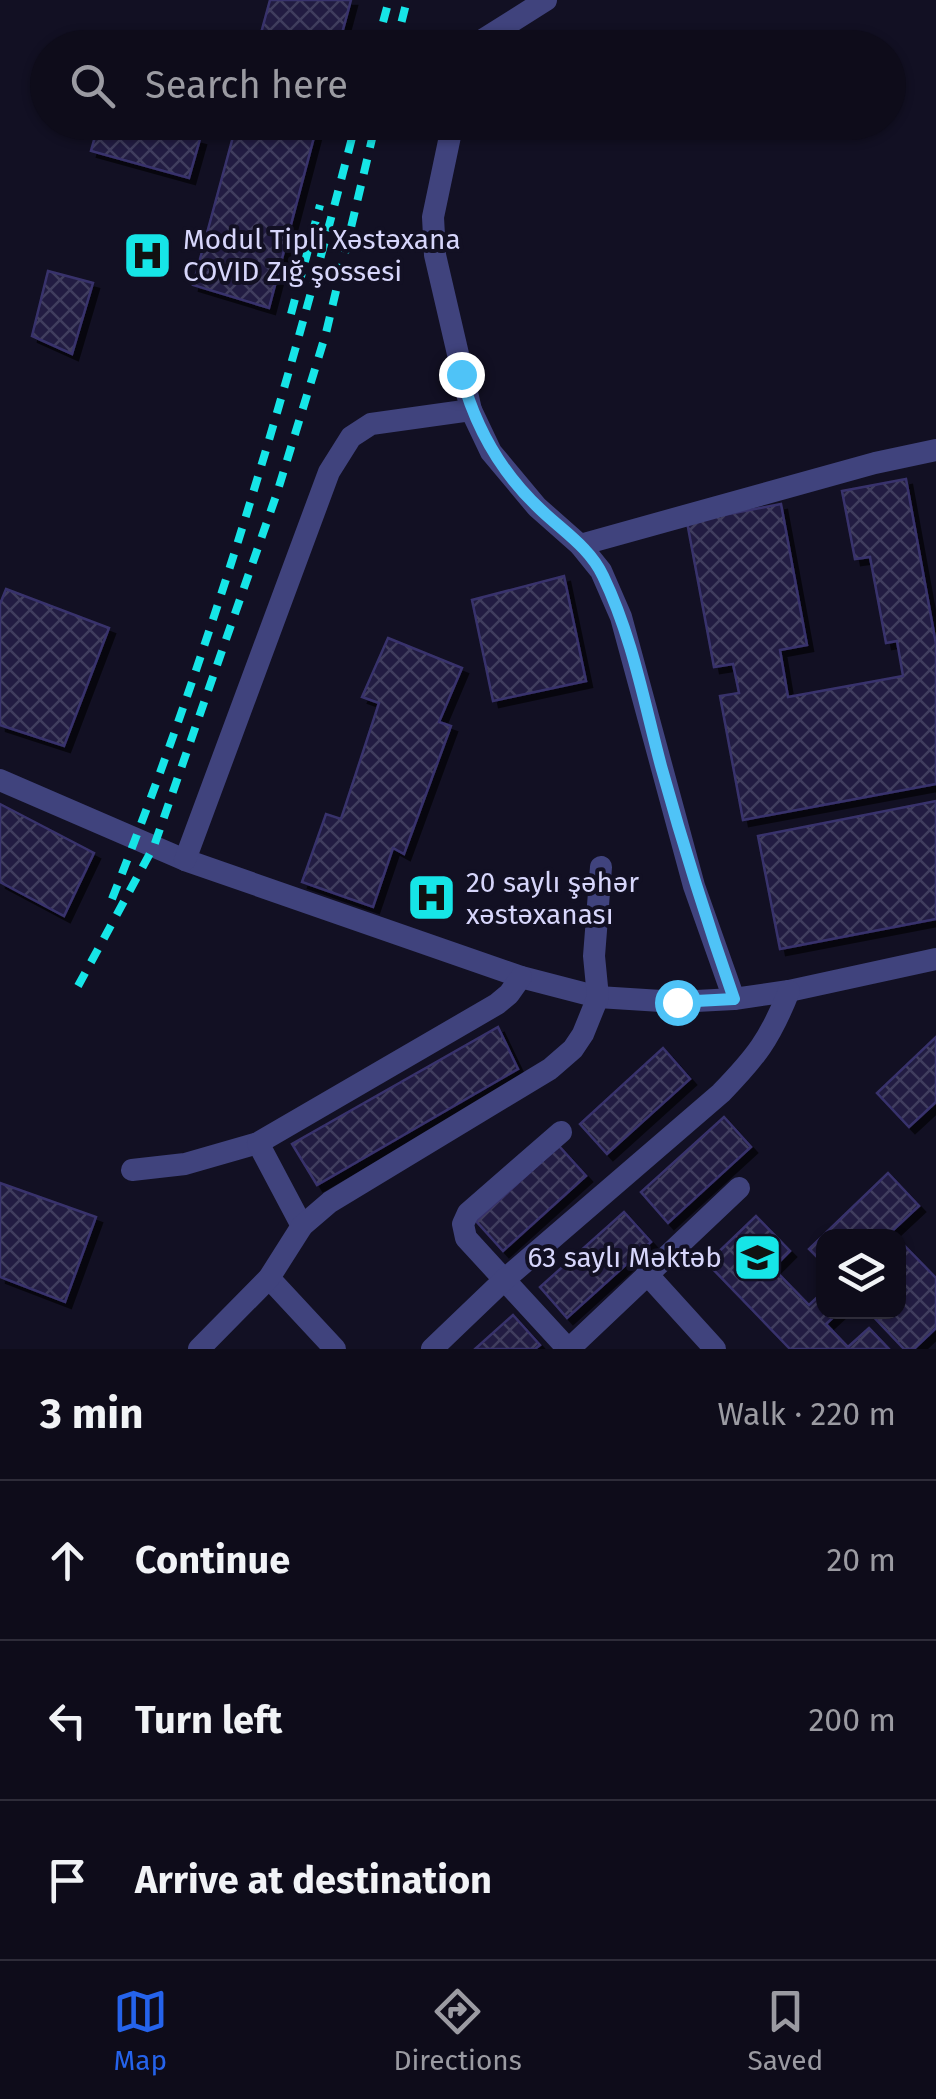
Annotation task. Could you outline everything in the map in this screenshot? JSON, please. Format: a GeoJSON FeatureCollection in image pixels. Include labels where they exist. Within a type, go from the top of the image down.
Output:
{"type":"FeatureCollection","features":[{"type":"Feature","properties":{"kind":"street"},"geometry":{"type":"LineString","coordinates":[[498,30],[546,0]]}},
{"type":"Feature","properties":{"kind":"street"},"geometry":{"type":"LineString","coordinates":[[450,140],[433,218],[435,254],[471,410],[491,452],[601,571],[621,617],[694,886],[734,999]]}},
{"type":"Feature","properties":{"kind":"street"},"geometry":{"type":"LineString","coordinates":[[185,860],[329,472],[351,436],[371,424],[471,410]]}},
{"type":"Feature","properties":{"kind":"street"},"geometry":{"type":"LineString","coordinates":[[580,544],[875,463],[936,450]]}},
{"type":"Feature","properties":{"kind":"street"},"geometry":{"type":"LineString","coordinates":[[0,780],[185,860],[521,977],[598,998],[677,1002],[734,999],[936,959]]}},
{"type":"Feature","properties":{"kind":"street"},"geometry":{"type":"LineString","coordinates":[[199,1349],[270,1278],[302,1226],[330,1202],[550,1070],[573,1049],[598,998],[594,956],[601,867]]}},
{"type":"Feature","properties":{"kind":"street"},"geometry":{"type":"LineString","coordinates":[[132,1170],[185,1164],[258,1143],[497,1004],[521,977]]}},
{"type":"Feature","properties":{"kind":"street"},"geometry":{"type":"LineString","coordinates":[[432,1349],[504,1280],[741,1072],[772,1034],[788,991]]}},
{"type":"Feature","properties":{"kind":"street"},"geometry":{"type":"LineString","coordinates":[[561,1132],[468,1213],[463,1224],[466,1238],[569,1349],[739,1188]]}},
{"type":"Feature","properties":{"kind":"street"},"geometry":{"type":"LineString","coordinates":[[258,1143],[302,1226]]}},
{"type":"Feature","properties":{"kind":"street"},"geometry":{"type":"LineString","coordinates":[[647,1274],[714,1349]]}},
{"type":"Feature","properties":{"kind":"street"},"geometry":{"type":"LineString","coordinates":[[270,1278],[335,1349]]}},
{"type":"Feature","properties":{"kind":"building"},"geometry":{"type":"Polygon","coordinates":[[[270,0],[351,0],[343,30],[262,30],[270,0]]]}},
{"type":"Feature","properties":{"kind":"building"},"geometry":{"type":"Polygon","coordinates":[[[94,140],[200,140],[189,178],[91,151],[94,140]]]}},
{"type":"Feature","properties":{"kind":"building"},"geometry":{"type":"Polygon","coordinates":[[[232,140],[313,140],[269,308],[193,285],[232,140]]]}},
{"type":"Feature","properties":{"kind":"building"},"geometry":{"type":"Polygon","coordinates":[[[48,271],[93,283],[72,354],[32,336],[48,271]]]}},
{"type":"Feature","properties":{"kind":"building"},"geometry":{"type":"Polygon","coordinates":[[[906,479],[936,644],[936,784],[743,820],[720,696],[739,693],[733,664],[714,667],[687,522],[781,504],[807,645],[780,650],[788,697],[903,676],[897,641],[886,643],[870,557],[855,559],[842,491],[906,479]]]}},
{"type":"Feature","properties":{"kind":"building"},"geometry":{"type":"Polygon","coordinates":[[[564,576],[586,681],[493,701],[472,600],[564,576]]]}},
{"type":"Feature","properties":{"kind":"building"},"geometry":{"type":"Polygon","coordinates":[[[6,589],[109,628],[64,746],[0,725],[0,604],[6,589]]]}},
{"type":"Feature","properties":{"kind":"building"},"geometry":{"type":"Polygon","coordinates":[[[388,638],[462,668],[439,722],[451,726],[404,854],[393,848],[373,907],[302,882],[326,814],[341,819],[379,703],[362,697],[388,638]]]}},
{"type":"Feature","properties":{"kind":"building"},"geometry":{"type":"Polygon","coordinates":[[[936,801],[936,919],[780,949],[758,836],[936,801]]]}},
{"type":"Feature","properties":{"kind":"building"},"geometry":{"type":"Polygon","coordinates":[[[0,804],[94,853],[64,916],[0,882],[0,804]]]}},
{"type":"Feature","properties":{"kind":"building"},"geometry":{"type":"Polygon","coordinates":[[[498,1027],[518,1069],[317,1185],[292,1144],[498,1027]]]}},
{"type":"Feature","properties":{"kind":"building"},"geometry":{"type":"Polygon","coordinates":[[[936,1037],[936,1102],[909,1127],[877,1093],[936,1037]]]}},
{"type":"Feature","properties":{"kind":"building"},"geometry":{"type":"Polygon","coordinates":[[[663,1048],[690,1079],[607,1154],[580,1124],[663,1048]]]}},
{"type":"Feature","properties":{"kind":"building"},"geometry":{"type":"Polygon","coordinates":[[[724,1117],[751,1147],[668,1223],[641,1192],[724,1117]]]}},
{"type":"Feature","properties":{"kind":"building"},"geometry":{"type":"Polygon","coordinates":[[[559,1146],[586,1176],[503,1251],[476,1221],[559,1146]]]}},
{"type":"Feature","properties":{"kind":"building"},"geometry":{"type":"Polygon","coordinates":[[[888,1173],[919,1206],[894,1229],[830,1229],[888,1173]]]}},
{"type":"Feature","properties":{"kind":"building"},"geometry":{"type":"Polygon","coordinates":[[[0,1183],[96,1217],[65,1302],[0,1277],[0,1183]]]}},
{"type":"Feature","properties":{"kind":"building"},"geometry":{"type":"Polygon","coordinates":[[[624,1212],[651,1242],[567,1318],[540,1287],[624,1212]]]}},
{"type":"Feature","properties":{"kind":"building"},"geometry":{"type":"Polygon","coordinates":[[[756,1216],[790,1251],[773,1268],[809,1305],[816,1298],[816,1319],[831,1319],[826,1324],[848,1347],[869,1328],[889,1349],[790,1349],[707,1263],[756,1216]]]}},
{"type":"Feature","properties":{"kind":"building"},"geometry":{"type":"Polygon","coordinates":[[[906,1247],[936,1278],[936,1328],[914,1349],[904,1349],[876,1319],[906,1319],[906,1247]]]}},
{"type":"Feature","properties":{"kind":"building"},"geometry":{"type":"Polygon","coordinates":[[[513,1315],[540,1345],[535,1349],[475,1349],[513,1315]]]}},
{"type":"Feature","properties":{"kind":"railway"},"geometry":{"type":"LineString","coordinates":[[381,30],[389,0]]}},
{"type":"Feature","properties":{"kind":"railway"},"geometry":{"type":"LineString","coordinates":[[400,30],[407,0]]}},
{"type":"Feature","properties":{"kind":"railway"},"geometry":{"type":"LineString","coordinates":[[112,899],[183,708],[246,515],[351,140]]}},
{"type":"Feature","properties":{"kind":"railway"},"geometry":{"type":"LineString","coordinates":[[78,986],[154,846],[277,493],[326,333],[372,140]]}},
{"type":"Feature","properties":{"kind":"railway"},"geometry":{"type":"LineString","coordinates":[[291,314],[320,205]]}},
{"type":"Feature","properties":{"kind":"place","name":"Modul Tipli Xəstəxana COVID Zığ şossesi"},"geometry":{"type":"Point","coordinates":[148,255]}},
{"type":"Feature","properties":{"kind":"place","name":"20 saylı şəhər xəstəxanası"},"geometry":{"type":"Point","coordinates":[431,898]}},
{"type":"Feature","properties":{"kind":"place","name":"63 saylı Məktəb"},"geometry":{"type":"Point","coordinates":[757,1257]}},
{"type":"Feature","properties":{"kind":"route"},"geometry":{"type":"LineString","coordinates":[[461,374],[471,410],[491,452],[538,507],[580,544],[601,571],[621,617],[694,886],[734,999],[677,1002]]}}]}
